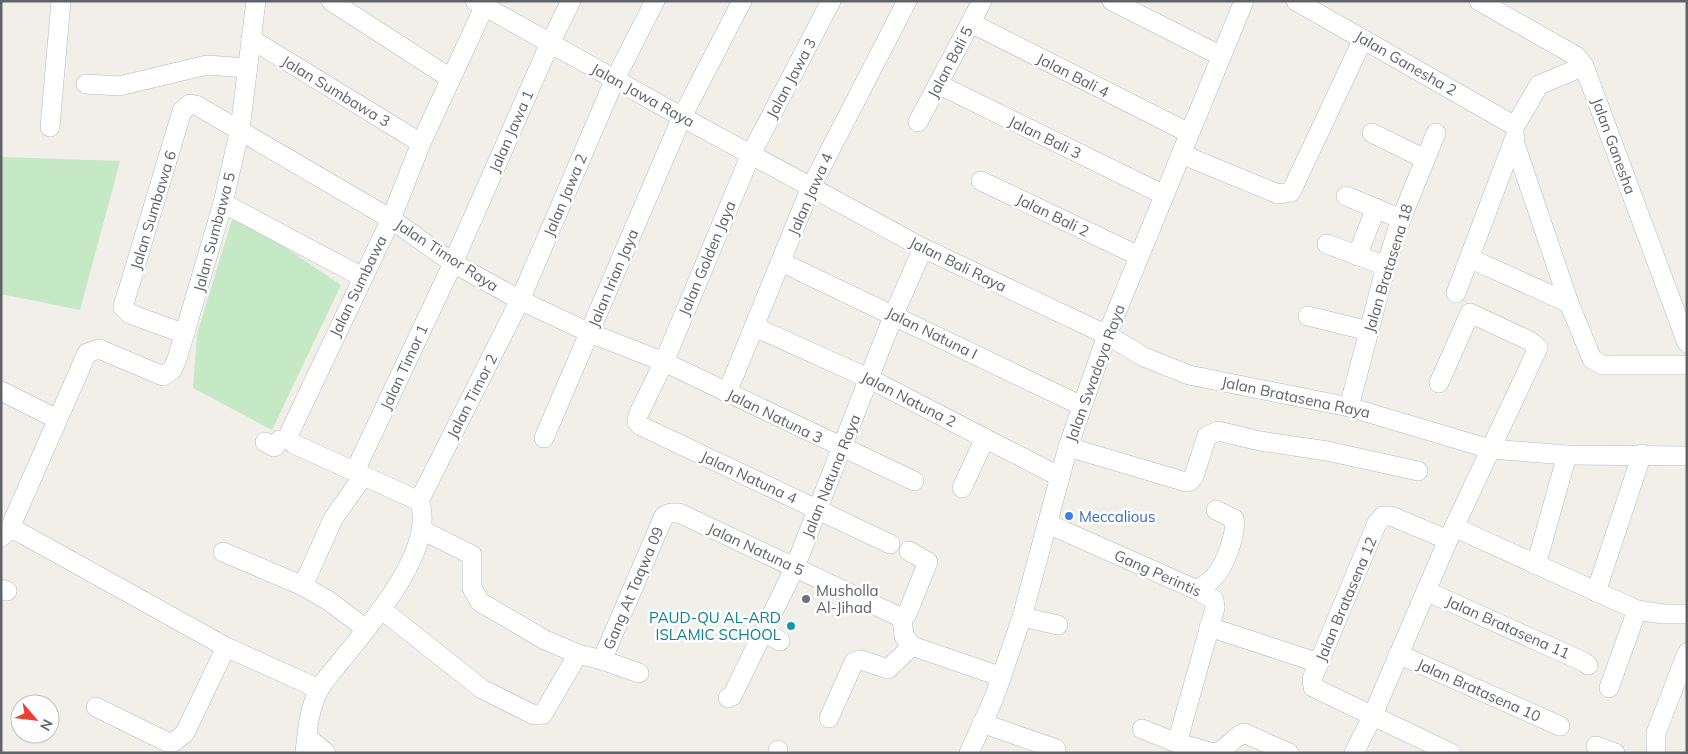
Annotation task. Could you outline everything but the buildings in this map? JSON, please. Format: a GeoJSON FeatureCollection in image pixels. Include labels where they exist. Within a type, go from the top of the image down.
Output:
{"type":"FeatureCollection","features":[{"type":"Feature","properties":{"kind":"street"},"geometry":{"type":"LineString","coordinates":[[50,127],[61,1]]}},
{"type":"Feature","properties":{"kind":"street","name":"Jalan Sumbawa 5"},"geometry":{"type":"LineString","coordinates":[[57,419],[87,353],[93,349],[99,349],[163,376],[172,370],[186,334],[223,203],[240,129],[256,1]]}},
{"type":"Feature","properties":{"kind":"street"},"geometry":{"type":"LineString","coordinates":[[331,1],[450,78]]}},
{"type":"Feature","properties":{"kind":"street","name":"Jalan Jawa 1"},"geometry":{"type":"LineString","coordinates":[[453,262],[550,42],[572,1]]}},
{"type":"Feature","properties":{"kind":"street","name":"Jalan Jawa 2"},"geometry":{"type":"LineString","coordinates":[[520,300],[613,84],[655,1]]}},
{"type":"Feature","properties":{"kind":"street","name":"Jalan Irian Jaya"},"geometry":{"type":"LineString","coordinates":[[544,438],[682,117],[742,1]]}},
{"type":"Feature","properties":{"kind":"street","name":"Jalan Jawa 3"},"geometry":{"type":"LineString","coordinates":[[751,154],[831,1]]}},
{"type":"Feature","properties":{"kind":"street","name":"Jalan Jawa 4"},"geometry":{"type":"LineString","coordinates":[[727,393],[811,188],[907,1]]}},
{"type":"Feature","properties":{"kind":"street","name":"Jalan Bali 5"},"geometry":{"type":"LineString","coordinates":[[918,122],[982,1]]}},
{"type":"Feature","properties":{"kind":"street"},"geometry":{"type":"LineString","coordinates":[[1112,1],[1221,56]]}},
{"type":"Feature","properties":{"kind":"street","name":"Jalan Swadaya Raya"},"geometry":{"type":"LineString","coordinates":[[969,753],[1002,677],[1022,617],[1068,448],[1108,335],[1131,253],[1158,192],[1181,154],[1183,129],[1221,56],[1244,1]]}},
{"type":"Feature","properties":{"kind":"street","name":"Jalan Ganesha 2"},"geometry":{"type":"LineString","coordinates":[[1296,1],[1364,38],[1515,134]]}},
{"type":"Feature","properties":{"kind":"street","name":"Jalan Ganesha"},"geometry":{"type":"LineString","coordinates":[[1479,1],[1576,56],[1584,66],[1687,343]]}},
{"type":"Feature","properties":{"kind":"street","name":"Jalan Sumbawa"},"geometry":{"type":"LineString","coordinates":[[288,439],[291,428],[390,218],[482,3]]}},
{"type":"Feature","properties":{"kind":"street","name":"Jalan Jawa Raya"},"geometry":{"type":"LineString","coordinates":[[482,3],[550,42],[613,84],[682,117],[811,188]]}},
{"type":"Feature","properties":{"kind":"street","name":"Jalan Bali 4"},"geometry":{"type":"LineString","coordinates":[[971,23],[1183,129]]}},
{"type":"Feature","properties":{"kind":"street"},"geometry":{"type":"LineString","coordinates":[[1181,154],[1278,194],[1291,192],[1364,38]]}},
{"type":"Feature","properties":{"kind":"street","name":"Jalan Sumbawa 3"},"geometry":{"type":"LineString","coordinates":[[251,39],[421,143]]}},
{"type":"Feature","properties":{"kind":"street"},"geometry":{"type":"LineString","coordinates":[[86,84],[119,86],[207,65],[247,68]]}},
{"type":"Feature","properties":{"kind":"street"},"geometry":{"type":"LineString","coordinates":[[1456,293],[1471,258],[1515,134],[1539,85],[1584,66]]}},
{"type":"Feature","properties":{"kind":"street","name":"Jalan Bali 3"},"geometry":{"type":"LineString","coordinates":[[938,84],[1158,192]]}},
{"type":"Feature","properties":{"kind":"street","name":"Jalan Sumbawa 6"},"geometry":{"type":"LineString","coordinates":[[186,334],[130,314],[124,307],[184,107],[190,104],[196,105],[240,129]]}},
{"type":"Feature","properties":{"kind":"street","name":"Jalan Timor Raya"},"geometry":{"type":"LineString","coordinates":[[240,129],[390,218],[453,262],[520,300],[590,333],[664,362]]}},
{"type":"Feature","properties":{"kind":"street"},"geometry":{"type":"LineString","coordinates":[[1372,133],[1425,159]]}},
{"type":"Feature","properties":{"kind":"street","name":"Jalan Bratasena 18"},"geometry":{"type":"LineString","coordinates":[[1349,407],[1386,266],[1401,219],[1436,133]]}},
{"type":"Feature","properties":{"kind":"street"},"geometry":{"type":"LineString","coordinates":[[1515,134],[1569,303],[1592,359],[1602,365],[1687,365]]}},
{"type":"Feature","properties":{"kind":"street","name":"Jalan Golden Jaya"},"geometry":{"type":"LineString","coordinates":[[637,422],[638,415],[664,362],[751,154]]}},
{"type":"Feature","properties":{"kind":"street","name":"Jalan Bali 2"},"geometry":{"type":"LineString","coordinates":[[981,181],[1131,253]]}},
{"type":"Feature","properties":{"kind":"street","name":"Jalan Bali Raya"},"geometry":{"type":"LineString","coordinates":[[811,188],[923,248],[1108,335]]}},
{"type":"Feature","properties":{"kind":"street"},"geometry":{"type":"LineString","coordinates":[[1346,196],[1401,219]]}},
{"type":"Feature","properties":{"kind":"street"},"geometry":{"type":"LineString","coordinates":[[223,203],[362,277]]}},
{"type":"Feature","properties":{"kind":"street"},"geometry":{"type":"LineString","coordinates":[[1357,256],[1376,208]]}},
{"type":"Feature","properties":{"kind":"street"},"geometry":{"type":"LineString","coordinates":[[1326,244],[1386,266]]}},
{"type":"Feature","properties":{"kind":"street","name":"Jalan Natuna Raya"},"geometry":{"type":"LineString","coordinates":[[728,698],[732,696],[795,567],[843,449],[894,314],[923,248]]}},
{"type":"Feature","properties":{"kind":"street"},"geometry":{"type":"LineString","coordinates":[[1471,258],[1569,303]]}},
{"type":"Feature","properties":{"kind":"street","name":"Jalan Timor 1"},"geometry":{"type":"LineString","coordinates":[[303,586],[333,519],[359,474],[453,262]]}},
{"type":"Feature","properties":{"kind":"street","name":"Jalan Natuna I"},"geometry":{"type":"LineString","coordinates":[[780,262],[894,314],[1082,406]]}},
{"type":"Feature","properties":{"kind":"street","name":"Jalan Timor 2"},"geometry":{"type":"LineString","coordinates":[[422,496],[520,300]]}},
{"type":"Feature","properties":{"kind":"street"},"geometry":{"type":"LineString","coordinates":[[1354,753],[1451,534],[1538,348],[1530,341],[1470,313],[1439,383]]}},
{"type":"Feature","properties":{"kind":"street"},"geometry":{"type":"LineString","coordinates":[[1308,316],[1369,331]]}},
{"type":"Feature","properties":{"kind":"street","name":"Jalan Natuna 2"},"geometry":{"type":"LineString","coordinates":[[755,327],[870,379],[1060,477]]}},
{"type":"Feature","properties":{"kind":"street","name":"Jalan Bratasena Raya"},"geometry":{"type":"LineString","coordinates":[[1108,335],[1144,357],[1189,375],[1349,407],[1490,449],[1567,455],[1642,454],[1687,456]]}},
{"type":"Feature","properties":{"kind":"street","name":"Jalan Natuna 3"},"geometry":{"type":"LineString","coordinates":[[664,362],[843,449],[914,480]]}},
{"type":"Feature","properties":{"kind":"street"},"geometry":{"type":"LineString","coordinates":[[1,391],[57,419],[5,534]]}},
{"type":"Feature","properties":{"kind":"street","name":"Jalan Natuna 4"},"geometry":{"type":"LineString","coordinates":[[637,422],[890,544]]}},
{"type":"Feature","properties":{"kind":"street"},"geometry":{"type":"LineString","coordinates":[[1068,448],[1186,482],[1190,481],[1194,476],[1208,436],[1218,430],[1260,441],[1327,451],[1418,471]]}},
{"type":"Feature","properties":{"kind":"street"},"geometry":{"type":"LineString","coordinates":[[962,488],[986,438]]}},
{"type":"Feature","properties":{"kind":"street"},"geometry":{"type":"LineString","coordinates":[[265,442],[274,447],[280,440],[288,439],[359,474],[422,496],[424,512],[422,530],[410,564],[366,630],[319,689],[313,706],[306,745],[326,753]]}},
{"type":"Feature","properties":{"kind":"street"},"geometry":{"type":"LineString","coordinates":[[1596,592],[1642,454]]}},
{"type":"Feature","properties":{"kind":"street"},"geometry":{"type":"LineString","coordinates":[[1536,565],[1567,455]]}},
{"type":"Feature","properties":{"kind":"street"},"geometry":{"type":"LineString","coordinates":[[1197,590],[1214,577],[1220,569],[1233,535],[1234,519],[1216,510]]}},
{"type":"Feature","properties":{"kind":"street","name":"Jalan Natuna 5"},"geometry":{"type":"LineString","coordinates":[[664,516],[671,513],[679,513],[902,618]]}},
{"type":"Feature","properties":{"kind":"street","name":"Gang At Taqwa 09"},"geometry":{"type":"LineString","coordinates":[[602,660],[664,516]]}},
{"type":"Feature","properties":{"kind":"street","name":"Jalan Bratasena 12"},"geometry":{"type":"LineString","coordinates":[[1372,716],[1313,687],[1312,679],[1377,523],[1383,516],[1391,516],[1451,534]]}},
{"type":"Feature","properties":{"kind":"street","name":"Gang Perintis"},"geometry":{"type":"LineString","coordinates":[[1048,524],[1197,590],[1214,600],[1215,608],[1177,743]]}},
{"type":"Feature","properties":{"kind":"street"},"geometry":{"type":"LineString","coordinates":[[422,530],[472,555],[472,588],[480,602],[545,640],[578,654],[639,673]]}},
{"type":"Feature","properties":{"kind":"street"},"geometry":{"type":"LineString","coordinates":[[5,534],[18,532],[226,648],[319,689]]}},
{"type":"Feature","properties":{"kind":"street"},"geometry":{"type":"LineString","coordinates":[[1451,534],[1536,565],[1637,610],[1664,614],[1687,614]]}},
{"type":"Feature","properties":{"kind":"street"},"geometry":{"type":"LineString","coordinates":[[909,551],[927,560],[928,564],[907,614],[902,618],[904,636],[912,646],[1002,677]]}},
{"type":"Feature","properties":{"kind":"street"},"geometry":{"type":"LineString","coordinates":[[223,552],[303,586],[329,601],[366,630]]}},
{"type":"Feature","properties":{"kind":"street","name":"Jalan Bratasena 11"},"geometry":{"type":"LineString","coordinates":[[1426,590],[1588,665]]}},
{"type":"Feature","properties":{"kind":"street"},"geometry":{"type":"LineString","coordinates":[[381,609],[482,689],[534,715],[543,714],[578,654]]}},
{"type":"Feature","properties":{"kind":"street"},"geometry":{"type":"LineString","coordinates":[[1609,688],[1637,610]]}},
{"type":"Feature","properties":{"kind":"street"},"geometry":{"type":"LineString","coordinates":[[1022,617],[1058,625]]}},
{"type":"Feature","properties":{"kind":"street"},"geometry":{"type":"LineString","coordinates":[[1209,627],[1319,663]]}},
{"type":"Feature","properties":{"kind":"street"},"geometry":{"type":"LineString","coordinates":[[763,632],[780,641]]}},
{"type":"Feature","properties":{"kind":"street"},"geometry":{"type":"LineString","coordinates":[[829,718],[854,662],[861,660],[888,669],[912,646]]}},
{"type":"Feature","properties":{"kind":"street"},"geometry":{"type":"LineString","coordinates":[[96,707],[167,742],[174,742],[185,733],[226,648]]}},
{"type":"Feature","properties":{"kind":"street"},"geometry":{"type":"LineString","coordinates":[[1656,753],[1656,733],[1687,653]]}},
{"type":"Feature","properties":{"kind":"street","name":"Jalan Bratasena 10"},"geometry":{"type":"LineString","coordinates":[[1398,654],[1560,726]]}},
{"type":"Feature","properties":{"kind":"street"},"geometry":{"type":"LineString","coordinates":[[1372,716],[1451,753]]}},
{"type":"Feature","properties":{"kind":"street"},"geometry":{"type":"LineString","coordinates":[[982,723],[1056,749]]}},
{"type":"Feature","properties":{"kind":"street"},"geometry":{"type":"LineString","coordinates":[[1142,729],[1177,743],[1214,753],[1220,751],[1237,736],[1244,733],[1289,753]]}},
{"type":"Feature","properties":{"kind":"street"},"geometry":{"type":"LineString","coordinates":[[1596,746],[1615,753]]}},
{"type":"Feature","properties":{"kind":"green space"},"geometry":{"type":"Polygon","coordinates":[[[1,158],[120,161],[80,310],[1,294],[1,158]]]}},
{"type":"Feature","properties":{"kind":"green space"},"geometry":{"type":"Polygon","coordinates":[[[234,213],[341,285],[272,430],[193,388],[197,334],[234,213]]]}},
{"type":"Feature","properties":{"kind":"place","name":"Meccalious"},"geometry":{"type":"Point","coordinates":[1069,516]}},
{"type":"Feature","properties":{"kind":"place","name":"Musholla Al-Jihad"},"geometry":{"type":"Point","coordinates":[806,599]}},
{"type":"Feature","properties":{"kind":"place","name":"PAUD-QU AL-ARD ISLAMIC SCHOOL"},"geometry":{"type":"Point","coordinates":[791,626]}}]}
